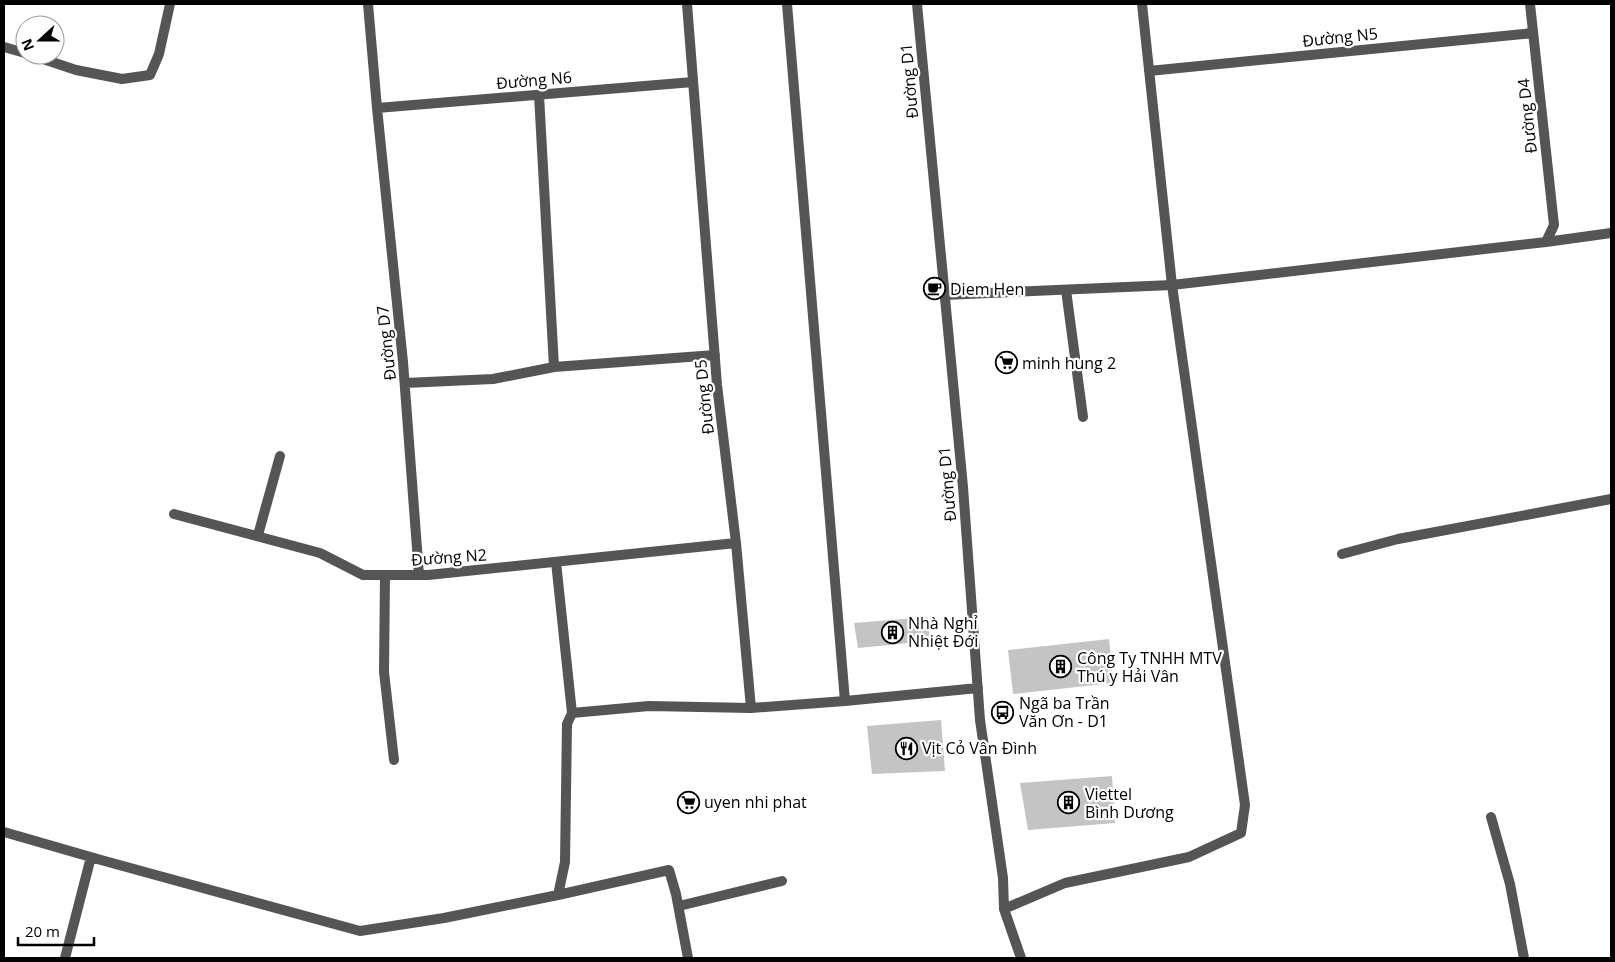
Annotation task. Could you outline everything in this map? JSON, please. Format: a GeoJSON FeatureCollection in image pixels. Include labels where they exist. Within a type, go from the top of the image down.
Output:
{"type":"FeatureCollection","features":[{"type":"Feature","properties":{"kind":"street"},"geometry":{"type":"LineString","coordinates":[[61,65],[76,70],[122,79],[150,75],[159,54],[170,4]]}},
{"type":"Feature","properties":{"kind":"street","name":"Đường D7"},"geometry":{"type":"LineString","coordinates":[[368,4],[405,383],[420,575]]}},
{"type":"Feature","properties":{"kind":"street","name":"Đường D5"},"geometry":{"type":"LineString","coordinates":[[687,4],[714,355],[736,543],[751,708]]}},
{"type":"Feature","properties":{"kind":"street"},"geometry":{"type":"LineString","coordinates":[[787,4],[845,701]]}},
{"type":"Feature","properties":{"kind":"street","name":"Đường D1"},"geometry":{"type":"LineString","coordinates":[[917,4],[963,487],[980,720],[1003,878],[1004,909],[1021,958]]}},
{"type":"Feature","properties":{"kind":"street"},"geometry":{"type":"LineString","coordinates":[[1004,909],[1065,883],[1189,857],[1241,833],[1245,805],[1172,285],[1142,4]]}},
{"type":"Feature","properties":{"kind":"street","name":"Đường D4"},"geometry":{"type":"LineString","coordinates":[[1530,4],[1554,225],[1546,242]]}},
{"type":"Feature","properties":{"kind":"street","name":"Đường N5"},"geometry":{"type":"LineString","coordinates":[[1149,71],[1533,33]]}},
{"type":"Feature","properties":{"kind":"street","name":"Đường N6"},"geometry":{"type":"LineString","coordinates":[[377,108],[694,82]]}},
{"type":"Feature","properties":{"kind":"street"},"geometry":{"type":"LineString","coordinates":[[539,95],[554,367]]}},
{"type":"Feature","properties":{"kind":"street"},"geometry":{"type":"LineString","coordinates":[[944,295],[1172,285],[1611,233]]}},
{"type":"Feature","properties":{"kind":"street"},"geometry":{"type":"LineString","coordinates":[[1066,290],[1083,417]]}},
{"type":"Feature","properties":{"kind":"street"},"geometry":{"type":"LineString","coordinates":[[405,383],[493,379],[554,367],[714,355]]}},
{"type":"Feature","properties":{"kind":"street"},"geometry":{"type":"LineString","coordinates":[[258,535],[280,456]]}},
{"type":"Feature","properties":{"kind":"street"},"geometry":{"type":"LineString","coordinates":[[1342,554],[1398,539],[1611,499]]}},
{"type":"Feature","properties":{"kind":"street","name":"Đường N2"},"geometry":{"type":"LineString","coordinates":[[174,514],[320,553],[363,574],[420,575],[736,543]]}},
{"type":"Feature","properties":{"kind":"street"},"geometry":{"type":"LineString","coordinates":[[556,562],[572,713],[567,724],[565,862],[558,895]]}},
{"type":"Feature","properties":{"kind":"street"},"geometry":{"type":"LineString","coordinates":[[385,575],[384,672],[394,760]]}},
{"type":"Feature","properties":{"kind":"street"},"geometry":{"type":"LineString","coordinates":[[572,713],[649,706],[751,708],[978,688]]}},
{"type":"Feature","properties":{"kind":"street"},"geometry":{"type":"LineString","coordinates":[[1492,817],[1510,884],[1524,958]]}},
{"type":"Feature","properties":{"kind":"street"},"geometry":{"type":"LineString","coordinates":[[4,832],[360,931],[444,918],[669,870],[679,906],[688,958]]}},
{"type":"Feature","properties":{"kind":"street"},"geometry":{"type":"LineString","coordinates":[[65,958],[90,857]]}},
{"type":"Feature","properties":{"kind":"street"},"geometry":{"type":"LineString","coordinates":[[679,906],[782,881]]}},
{"type":"Feature","properties":{"kind":"building","name":"Nhà Nghỉ Nhiệt Đới"},"geometry":{"type":"Polygon","coordinates":[[[928,617],[930,641],[858,648],[854,623],[928,617]]]}},
{"type":"Feature","properties":{"kind":"building","name":"Công Ty TNHH MTV Thú y Hải Vân"},"geometry":{"type":"Polygon","coordinates":[[[1109,639],[1113,683],[1013,694],[1008,650],[1109,639]]]}},
{"type":"Feature","properties":{"kind":"building","name":"Vịt Cỏ Vân Đình"},"geometry":{"type":"Polygon","coordinates":[[[941,720],[945,771],[872,774],[867,726],[941,720]]]}},
{"type":"Feature","properties":{"kind":"building","name":"Viettel Bình Dương"},"geometry":{"type":"Polygon","coordinates":[[[1112,776],[1115,823],[1028,830],[1020,783],[1112,776]]]}},
{"type":"Feature","properties":{"kind":"place","name":"Diem Hen"},"geometry":{"type":"Point","coordinates":[934,289]}},
{"type":"Feature","properties":{"kind":"place","name":"minh hung 2"},"geometry":{"type":"Point","coordinates":[1006,363]}},
{"type":"Feature","properties":{"kind":"place","name":"Nhà Nghỉ Nhiệt Đới"},"geometry":{"type":"Point","coordinates":[892,632]}},
{"type":"Feature","properties":{"kind":"place","name":"Công Ty TNHH MTV Thú y Hải Vân"},"geometry":{"type":"Point","coordinates":[1061,667]}},
{"type":"Feature","properties":{"kind":"place","name":"Ngã ba Trần Văn Ơn - D1"},"geometry":{"type":"Point","coordinates":[1003,712]}},
{"type":"Feature","properties":{"kind":"place","name":"Vịt Cỏ Vân Đình"},"geometry":{"type":"Point","coordinates":[906,748]}},
{"type":"Feature","properties":{"kind":"place","name":"uyen nhi phat"},"geometry":{"type":"Point","coordinates":[688,802]}},
{"type":"Feature","properties":{"kind":"place","name":"Viettel Bình Dương"},"geometry":{"type":"Point","coordinates":[1069,803]}}]}
